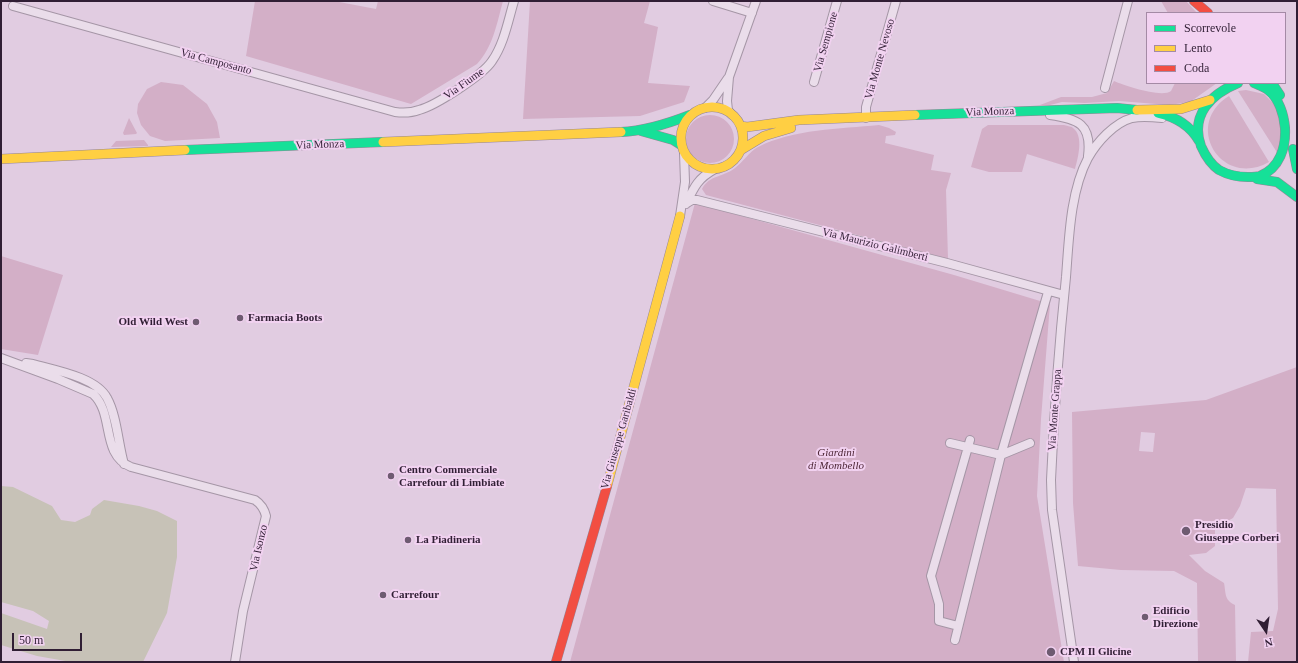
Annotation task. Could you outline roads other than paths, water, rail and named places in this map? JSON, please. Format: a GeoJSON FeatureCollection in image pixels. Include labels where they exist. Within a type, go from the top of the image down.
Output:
{"type":"FeatureCollection","features":[{"type":"Feature","properties":{"kind":"main road"},"geometry":{"type":"LineString","coordinates":[[1194,1],[1207,12]]}},
{"type":"Feature","properties":{"kind":"main road"},"geometry":{"type":"LineString","coordinates":[[1202,148],[1198,132],[1198,123],[1204,107],[1222,89],[1234,84]]}},
{"type":"Feature","properties":{"kind":"main road"},"geometry":{"type":"LineString","coordinates":[[1262,84],[1280,95]]}},
{"type":"Feature","properties":{"kind":"main road"},"geometry":{"type":"LineString","coordinates":[[1273,84],[1286,102],[1292,115]]}},
{"type":"Feature","properties":{"kind":"main road","name":"Via Monza"},"geometry":{"type":"LineString","coordinates":[[741,126],[747,127],[799,120],[1021,110],[1117,108],[1142,110],[1182,109],[1210,100]]}},
{"type":"Feature","properties":{"kind":"main road"},"geometry":{"type":"LineString","coordinates":[[704,108],[719,108],[732,114],[741,126],[743,137],[741,150],[737,157],[730,164],[715,170],[696,166],[689,160],[682,149],[680,136],[682,127],[690,115],[704,108]]}},
{"type":"Feature","properties":{"kind":"main road","name":"Via Monza"},"geometry":{"type":"LineString","coordinates":[[1142,110],[1169,116],[1189,127],[1196,134],[1208,160],[1218,170],[1228,175],[1277,182],[1297,197]]}},
{"type":"Feature","properties":{"kind":"main road","name":"Via Monza"},"geometry":{"type":"LineString","coordinates":[[1,159],[216,148],[355,144],[639,131],[669,123],[690,115]]}},
{"type":"Feature","properties":{"kind":"main road","name":"Via Monza"},"geometry":{"type":"LineString","coordinates":[[741,150],[764,136],[802,126],[838,119]]}},
{"type":"Feature","properties":{"kind":"main road","name":"Via Monza"},"geometry":{"type":"LineString","coordinates":[[639,131],[673,140],[682,149]]}},
{"type":"Feature","properties":{"kind":"main road"},"geometry":{"type":"LineString","coordinates":[[1250,178],[1268,175],[1280,167],[1289,156],[1294,144],[1297,170]]}},
{"type":"Feature","properties":{"kind":"main road","name":"Via Giuseppe Garibaldi"},"geometry":{"type":"LineString","coordinates":[[556,662],[623,429],[680,216]]}},
{"type":"Feature","properties":{"kind":"street","name":"Via Fiume"},"geometry":{"type":"LineString","coordinates":[[420,110],[433,106],[485,70],[493,60],[501,43],[514,1]]}},
{"type":"Feature","properties":{"kind":"street"},"geometry":{"type":"LineString","coordinates":[[713,1],[752,13]]}},
{"type":"Feature","properties":{"kind":"street"},"geometry":{"type":"LineString","coordinates":[[704,108],[712,100],[728,78],[756,1]]}},
{"type":"Feature","properties":{"kind":"street","name":"Via Sempione"},"geometry":{"type":"LineString","coordinates":[[814,82],[837,1]]}},
{"type":"Feature","properties":{"kind":"street","name":"Via Monte Nevoso"},"geometry":{"type":"LineString","coordinates":[[866,118],[866,107],[896,1]]}},
{"type":"Feature","properties":{"kind":"street"},"geometry":{"type":"LineString","coordinates":[[1105,88],[1128,1]]}},
{"type":"Feature","properties":{"kind":"street","name":"Via Camposanto"},"geometry":{"type":"LineString","coordinates":[[13,6],[395,112],[420,110]]}},
{"type":"Feature","properties":{"kind":"street"},"geometry":{"type":"LineString","coordinates":[[728,78],[727,101],[728,110],[732,114]]}},
{"type":"Feature","properties":{"kind":"street","name":"Via Monte Grappa"},"geometry":{"type":"LineString","coordinates":[[1021,110],[1076,120],[1085,129],[1088,136],[1088,159],[1076,196],[1070,232],[1051,480],[1052,510],[1074,662]]}},
{"type":"Feature","properties":{"kind":"street","name":"Via Monte Grappa"},"geometry":{"type":"LineString","coordinates":[[1088,159],[1104,136],[1131,118],[1149,116],[1177,120]]}},
{"type":"Feature","properties":{"kind":"street","name":"Via Giuseppe Garibaldi"},"geometry":{"type":"LineString","coordinates":[[680,216],[685,182],[682,149]]}},
{"type":"Feature","properties":{"kind":"street","name":"Via Giuseppe Garibaldi"},"geometry":{"type":"LineString","coordinates":[[680,216],[687,203],[690,193],[698,181],[705,175],[715,170]]}},
{"type":"Feature","properties":{"kind":"street","name":"Via Maurizio Galimberti"},"geometry":{"type":"LineString","coordinates":[[687,203],[692,200],[697,200],[1064,295]]}},
{"type":"Feature","properties":{"kind":"street"},"geometry":{"type":"LineString","coordinates":[[955,640],[1000,455],[1048,292]]}},
{"type":"Feature","properties":{"kind":"street","name":"Via Isonzo"},"geometry":{"type":"LineString","coordinates":[[1,358],[58,379],[96,397],[101,404],[114,452],[118,460],[124,464],[255,500],[261,504],[266,516],[243,612],[235,662]]}},
{"type":"Feature","properties":{"kind":"street"},"geometry":{"type":"LineString","coordinates":[[950,443],[969,444],[1000,455],[1030,443]]}},
{"type":"Feature","properties":{"kind":"street"},"geometry":{"type":"LineString","coordinates":[[958,626],[939,621],[939,604],[931,576],[969,444]]}},
{"type":"Feature","properties":{"kind":"place","name":"Farmacia Boots"},"geometry":{"type":"Point","coordinates":[240,318]}},
{"type":"Feature","properties":{"kind":"place","name":"Old Wild West"},"geometry":{"type":"Point","coordinates":[196,322]}},
{"type":"Feature","properties":{"kind":"place","name":"Centro Commerciale Carrefour di Limbiate"},"geometry":{"type":"Point","coordinates":[391,476]}},
{"type":"Feature","properties":{"kind":"place","name":"Presidio Giuseppe Corberi"},"geometry":{"type":"Point","coordinates":[1186,531]}},
{"type":"Feature","properties":{"kind":"place","name":"La Piadineria"},"geometry":{"type":"Point","coordinates":[408,540]}},
{"type":"Feature","properties":{"kind":"place","name":"Carrefour"},"geometry":{"type":"Point","coordinates":[383,595]}},
{"type":"Feature","properties":{"kind":"place","name":"Edificio Direzione"},"geometry":{"type":"Point","coordinates":[1145,617]}},
{"type":"Feature","properties":{"kind":"place","name":"CPM Il Glicine"},"geometry":{"type":"Point","coordinates":[1051,652]}},
{"type":"Feature","properties":{"kind":"park label","name":"Giardini di Mombello"},"geometry":{"type":"Point","coordinates":[836,459]}}]}
